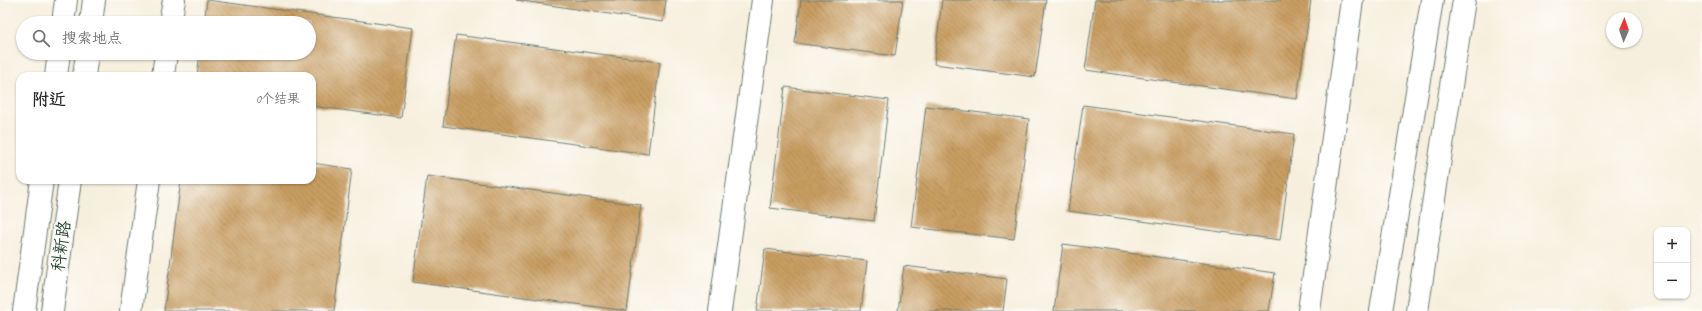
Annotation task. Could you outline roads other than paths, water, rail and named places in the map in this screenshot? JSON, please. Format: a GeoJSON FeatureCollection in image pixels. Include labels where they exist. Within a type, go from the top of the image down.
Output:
{"type":"FeatureCollection","features":[{"type":"Feature","properties":{"kind":"street"},"geometry":{"type":"LineString","coordinates":[[64,16],[66,0]]}},
{"type":"Feature","properties":{"kind":"street"},"geometry":{"type":"LineString","coordinates":[[92,16],[94,0]]}},
{"type":"Feature","properties":{"kind":"street"},"geometry":{"type":"LineString","coordinates":[[171,16],[174,0]]}},
{"type":"Feature","properties":{"kind":"street"},"geometry":{"type":"LineString","coordinates":[[720,311],[762,0]]}},
{"type":"Feature","properties":{"kind":"street"},"geometry":{"type":"LineString","coordinates":[[1309,311],[1352,0]]}},
{"type":"Feature","properties":{"kind":"street"},"geometry":{"type":"LineString","coordinates":[[1382,311],[1432,0]]}},
{"type":"Feature","properties":{"kind":"street"},"geometry":{"type":"LineString","coordinates":[[1417,311],[1464,0]]}},
{"type":"Feature","properties":{"kind":"street"},"geometry":{"type":"LineString","coordinates":[[57,72],[58,60]]}},
{"type":"Feature","properties":{"kind":"street"},"geometry":{"type":"LineString","coordinates":[[85,72],[86,60]]}},
{"type":"Feature","properties":{"kind":"street"},"geometry":{"type":"LineString","coordinates":[[164,72],[165,60]]}},
{"type":"Feature","properties":{"kind":"street","name":"科新路"},"geometry":{"type":"LineString","coordinates":[[24,311],[41,184]]}},
{"type":"Feature","properties":{"kind":"street","name":"科新路"},"geometry":{"type":"LineString","coordinates":[[52,311],[69,184]]}},
{"type":"Feature","properties":{"kind":"street"},"geometry":{"type":"LineString","coordinates":[[131,311],[148,184]]}}]}
